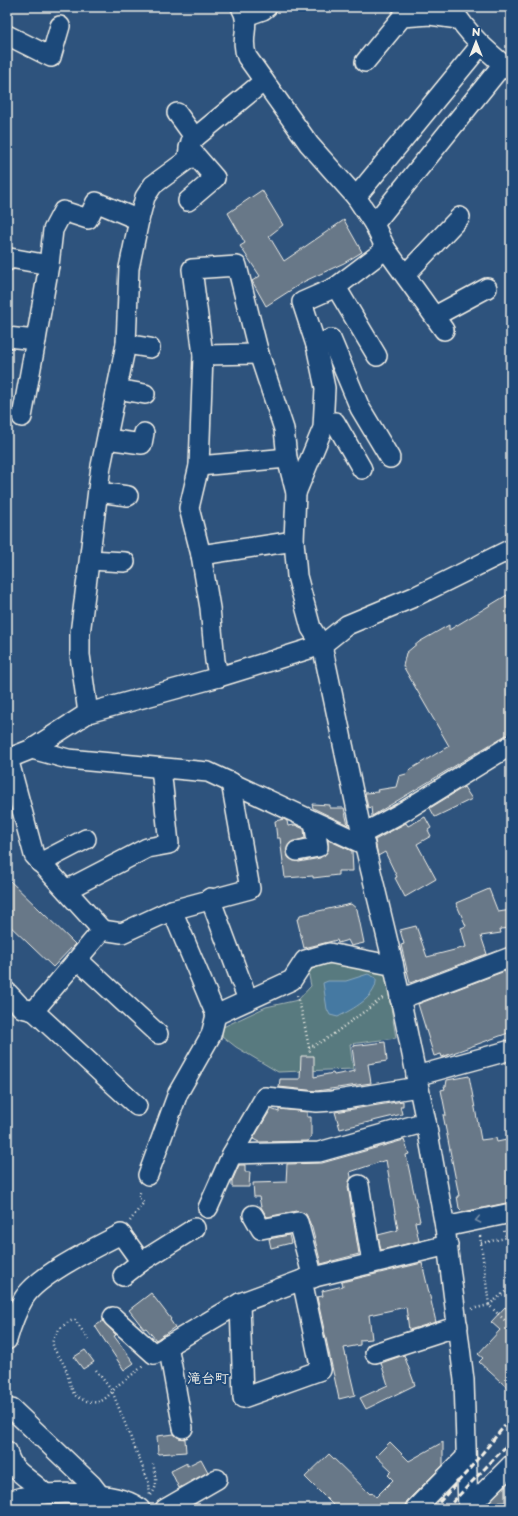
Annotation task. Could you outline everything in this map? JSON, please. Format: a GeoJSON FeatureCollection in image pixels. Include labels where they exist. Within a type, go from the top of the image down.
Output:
{"type":"FeatureCollection","features":[{"type":"Feature","properties":{"kind":"street"},"geometry":{"type":"LineString","coordinates":[[267,7],[263,10],[244,12],[244,50],[309,144],[356,197],[374,224],[386,249],[439,323],[487,288]]}},
{"type":"Feature","properties":{"kind":"street"},"geometry":{"type":"LineString","coordinates":[[365,62],[402,17],[454,13],[480,46],[507,68],[374,224]]}},
{"type":"Feature","properties":{"kind":"street"},"geometry":{"type":"LineString","coordinates":[[7,35],[50,57],[60,26]]}},
{"type":"Feature","properties":{"kind":"street"},"geometry":{"type":"LineString","coordinates":[[356,197],[480,46]]}},
{"type":"Feature","properties":{"kind":"street"},"geometry":{"type":"LineString","coordinates":[[88,713],[80,655],[80,641],[98,492],[126,344],[129,268],[138,220],[145,197],[153,185],[187,160],[192,143],[264,81]]}},
{"type":"Feature","properties":{"kind":"street"},"geometry":{"type":"LineString","coordinates":[[177,113],[192,143],[215,178],[188,202]]}},
{"type":"Feature","properties":{"kind":"street"},"geometry":{"type":"LineString","coordinates":[[22,417],[49,265],[53,230],[63,211],[88,219],[96,202],[138,220]]}},
{"type":"Feature","properties":{"kind":"street"},"geometry":{"type":"LineString","coordinates":[[405,274],[460,217]]}},
{"type":"Feature","properties":{"kind":"street"},"geometry":{"type":"LineString","coordinates":[[362,468],[329,425],[325,388],[316,345],[302,302],[336,287],[386,249]]}},
{"type":"Feature","properties":{"kind":"street"},"geometry":{"type":"LineString","coordinates":[[7,261],[10,258],[49,265]]}},
{"type":"Feature","properties":{"kind":"street"},"geometry":{"type":"LineString","coordinates":[[219,677],[215,661],[210,608],[202,555],[189,508],[199,466],[203,355],[192,269],[237,266],[259,354],[284,429],[287,458],[296,494],[294,541],[297,576],[311,628],[322,645],[363,839],[393,963],[395,996],[426,1122],[446,1236],[464,1380],[468,1508]]}},
{"type":"Feature","properties":{"kind":"street"},"geometry":{"type":"LineString","coordinates":[[336,287],[377,356]]}},
{"type":"Feature","properties":{"kind":"street"},"geometry":{"type":"LineString","coordinates":[[7,337],[36,340]]}},
{"type":"Feature","properties":{"kind":"street"},"geometry":{"type":"LineString","coordinates":[[316,345],[331,339],[360,408],[390,458]]}},
{"type":"Feature","properties":{"kind":"street"},"geometry":{"type":"LineString","coordinates":[[126,344],[150,348]]}},
{"type":"Feature","properties":{"kind":"street"},"geometry":{"type":"LineString","coordinates":[[203,355],[259,354]]}},
{"type":"Feature","properties":{"kind":"street"},"geometry":{"type":"LineString","coordinates":[[117,389],[145,394]]}},
{"type":"Feature","properties":{"kind":"street"},"geometry":{"type":"LineString","coordinates":[[296,494],[329,425],[360,408]]}},
{"type":"Feature","properties":{"kind":"street"},"geometry":{"type":"LineString","coordinates":[[107,438],[142,444],[144,432]]}},
{"type":"Feature","properties":{"kind":"street"},"geometry":{"type":"LineString","coordinates":[[199,466],[287,458]]}},
{"type":"Feature","properties":{"kind":"street"},"geometry":{"type":"LineString","coordinates":[[98,492],[128,496]]}},
{"type":"Feature","properties":{"kind":"street"},"geometry":{"type":"LineString","coordinates":[[202,555],[294,541]]}},
{"type":"Feature","properties":{"kind":"street"},"geometry":{"type":"LineString","coordinates":[[231,782],[250,888],[210,898],[172,910],[122,932],[102,930],[34,855],[7,758],[32,749],[88,713],[219,677],[322,645],[347,625],[414,598],[511,549]]}},
{"type":"Feature","properties":{"kind":"street"},"geometry":{"type":"LineString","coordinates":[[90,560],[125,562]]}},
{"type":"Feature","properties":{"kind":"street"},"geometry":{"type":"LineString","coordinates":[[363,839],[401,813],[511,745]]}},
{"type":"Feature","properties":{"kind":"street"},"geometry":{"type":"LineString","coordinates":[[32,749],[68,759],[208,772],[314,822],[363,839]]}},
{"type":"Feature","properties":{"kind":"street"},"geometry":{"type":"LineString","coordinates":[[66,890],[147,848],[169,844],[161,768]]}},
{"type":"Feature","properties":{"kind":"street"},"geometry":{"type":"LineString","coordinates":[[297,851],[318,847],[314,822]]}},
{"type":"Feature","properties":{"kind":"street"},"geometry":{"type":"LineString","coordinates":[[40,863],[86,839]]}},
{"type":"Feature","properties":{"kind":"street"},"geometry":{"type":"LineString","coordinates":[[210,898],[248,1000]]}},
{"type":"Feature","properties":{"kind":"street"},"geometry":{"type":"LineString","coordinates":[[148,1175],[178,1093],[211,1035],[216,1015],[172,910]]}},
{"type":"Feature","properties":{"kind":"street"},"geometry":{"type":"LineString","coordinates":[[34,1011],[102,930]]}},
{"type":"Feature","properties":{"kind":"street"},"geometry":{"type":"LineString","coordinates":[[216,1015],[292,980],[305,960],[329,953],[385,964],[393,963]]}},
{"type":"Feature","properties":{"kind":"street"},"geometry":{"type":"LineString","coordinates":[[395,996],[511,957]]}},
{"type":"Feature","properties":{"kind":"street"},"geometry":{"type":"LineString","coordinates":[[78,960],[158,1034]]}},
{"type":"Feature","properties":{"kind":"street"},"geometry":{"type":"LineString","coordinates":[[7,992],[22,1008],[34,1011],[137,1106]]}},
{"type":"Feature","properties":{"kind":"street"},"geometry":{"type":"LineString","coordinates":[[208,1208],[232,1154],[265,1097],[317,1102],[332,1101],[417,1082],[511,1050]]}},
{"type":"Feature","properties":{"kind":"street"},"geometry":{"type":"LineString","coordinates":[[232,1154],[319,1152],[426,1122]]}},
{"type":"Feature","properties":{"kind":"street"},"geometry":{"type":"LineString","coordinates":[[360,1185],[372,1263]]}},
{"type":"Feature","properties":{"kind":"street"},"geometry":{"type":"LineString","coordinates":[[240,1303],[244,1398],[321,1370],[298,1222],[261,1229],[253,1215]]}},
{"type":"Feature","properties":{"kind":"street"},"geometry":{"type":"LineString","coordinates":[[161,1349],[240,1303],[308,1279],[372,1263],[446,1236],[507,1220]]}},
{"type":"Feature","properties":{"kind":"street"},"geometry":{"type":"LineString","coordinates":[[123,1276],[141,1262],[195,1228]]}},
{"type":"Feature","properties":{"kind":"street"},"geometry":{"type":"LineString","coordinates":[[7,1340],[25,1297],[48,1276],[121,1234],[141,1262]]}},
{"type":"Feature","properties":{"kind":"street"},"geometry":{"type":"LineString","coordinates":[[113,1317],[161,1349],[182,1428]]}},
{"type":"Feature","properties":{"kind":"street"},"geometry":{"type":"LineString","coordinates":[[375,1352],[458,1326]]}},
{"type":"Feature","properties":{"kind":"street"},"geometry":{"type":"LineString","coordinates":[[9,1408],[92,1485],[99,1494]]}},
{"type":"Feature","properties":{"kind":"street"},"geometry":{"type":"LineString","coordinates":[[7,1451],[16,1471],[35,1482],[45,1494]]}},
{"type":"Feature","properties":{"kind":"street"},"geometry":{"type":"LineString","coordinates":[[415,1509],[466,1457]]}},
{"type":"Feature","properties":{"kind":"street"},"geometry":{"type":"LineString","coordinates":[[468,1508],[511,1465]]}},
{"type":"Feature","properties":{"kind":"street"},"geometry":{"type":"LineString","coordinates":[[7,1501],[45,1494],[99,1494],[127,1502],[151,1504],[217,1479]]}},
{"type":"Feature","properties":{"kind":"path"},"geometry":{"type":"LineString","coordinates":[[292,980],[302,1011],[304,1030],[310,1052]]}},
{"type":"Feature","properties":{"kind":"path"},"geometry":{"type":"LineString","coordinates":[[309,1048],[328,1038],[395,996]]}},
{"type":"Feature","properties":{"kind":"path"},"geometry":{"type":"LineString","coordinates":[[121,1234],[144,1202],[138,1198],[148,1175]]}},
{"type":"Feature","properties":{"kind":"path"},"geometry":{"type":"LineString","coordinates":[[506,1238],[507,1220]]}},
{"type":"Feature","properties":{"kind":"path"},"geometry":{"type":"LineString","coordinates":[[474,1234],[479,1234],[481,1243],[489,1305],[511,1326]]}},
{"type":"Feature","properties":{"kind":"path"},"geometry":{"type":"LineString","coordinates":[[481,1243],[511,1237]]}},
{"type":"Feature","properties":{"kind":"path"},"geometry":{"type":"LineString","coordinates":[[472,1309],[489,1305],[511,1286]]}},
{"type":"Feature","properties":{"kind":"path"},"geometry":{"type":"LineString","coordinates":[[89,1340],[75,1320],[71,1320],[63,1324],[53,1339],[52,1345],[64,1364],[75,1395],[91,1402],[98,1402],[107,1397],[152,1359],[161,1349]]}},
{"type":"Feature","properties":{"kind":"path"},"geometry":{"type":"LineString","coordinates":[[96,1370],[112,1392],[149,1483],[151,1504]]}},
{"type":"Feature","properties":{"kind":"path"},"geometry":{"type":"LineString","coordinates":[[151,1504],[156,1489],[156,1476],[153,1464]]}},
{"type":"Feature","properties":{"kind":"green space"},"geometry":{"type":"Polygon","coordinates":[[[332,960],[385,971],[396,1038],[350,1044],[353,1069],[278,1072],[236,1047],[222,1036],[221,1028],[266,1007],[298,1000],[311,986],[308,971],[332,960]]]}},
{"type":"Feature","properties":{"kind":"water"},"geometry":{"type":"Polygon","coordinates":[[[368,974],[376,978],[376,985],[369,997],[338,1017],[330,1015],[327,1009],[323,983],[328,981],[346,981],[368,974]]]}},
{"type":"Feature","properties":{"kind":"building"},"geometry":{"type":"Polygon","coordinates":[[[262,190],[283,225],[269,236],[284,261],[344,220],[362,252],[344,263],[305,281],[266,306],[252,281],[260,276],[240,246],[245,243],[228,213],[262,190]]]}},
{"type":"Feature","properties":{"kind":"building"},"geometry":{"type":"Polygon","coordinates":[[[507,595],[511,601],[511,732],[372,816],[371,807],[368,808],[365,793],[378,792],[377,790],[396,787],[399,776],[406,774],[411,769],[449,746],[403,666],[406,653],[419,642],[449,625],[449,630],[507,595]]]}},
{"type":"Feature","properties":{"kind":"building"},"geometry":{"type":"Polygon","coordinates":[[[464,787],[472,799],[435,817],[430,808],[464,787]]]}},
{"type":"Feature","properties":{"kind":"building"},"geometry":{"type":"Polygon","coordinates":[[[312,804],[330,805],[330,808],[344,808],[348,825],[313,808],[312,804]]]}},
{"type":"Feature","properties":{"kind":"building"},"geometry":{"type":"Polygon","coordinates":[[[425,817],[431,828],[428,830],[431,836],[417,844],[436,879],[405,897],[395,878],[397,877],[385,852],[378,856],[375,840],[406,823],[408,826],[425,817]]]}},
{"type":"Feature","properties":{"kind":"building"},"geometry":{"type":"Polygon","coordinates":[[[284,819],[287,821],[288,826],[295,825],[304,829],[305,838],[290,843],[286,853],[289,858],[299,862],[320,858],[328,851],[328,840],[352,851],[353,871],[338,871],[338,875],[313,878],[313,876],[285,878],[280,838],[277,838],[275,821],[284,819]]]}},
{"type":"Feature","properties":{"kind":"building"},"geometry":{"type":"Polygon","coordinates":[[[7,878],[75,944],[53,967],[7,923],[7,878]]]}},
{"type":"Feature","properties":{"kind":"building"},"geometry":{"type":"Polygon","coordinates":[[[489,889],[498,912],[511,910],[511,928],[500,929],[501,933],[481,936],[487,954],[410,983],[401,945],[404,944],[400,930],[416,926],[427,957],[466,947],[461,928],[466,926],[456,903],[489,889]]]}},
{"type":"Feature","properties":{"kind":"building"},"geometry":{"type":"Polygon","coordinates":[[[351,904],[357,909],[364,943],[351,946],[348,940],[338,943],[337,940],[304,948],[297,919],[299,919],[300,915],[351,904]]]}},
{"type":"Feature","properties":{"kind":"building"},"geometry":{"type":"Polygon","coordinates":[[[505,971],[511,986],[511,1032],[442,1057],[441,1054],[434,1056],[418,1004],[505,971]]]}},
{"type":"Feature","properties":{"kind":"building"},"geometry":{"type":"Polygon","coordinates":[[[385,1042],[387,1061],[368,1064],[371,1083],[317,1091],[279,1087],[280,1079],[300,1079],[301,1056],[314,1056],[314,1077],[333,1073],[334,1075],[355,1071],[352,1046],[385,1042]]]}},
{"type":"Feature","properties":{"kind":"building"},"geometry":{"type":"Polygon","coordinates":[[[469,1076],[481,1140],[496,1138],[497,1142],[511,1139],[511,1202],[463,1212],[459,1208],[457,1196],[459,1196],[443,1115],[446,1115],[441,1090],[445,1089],[444,1086],[446,1086],[447,1080],[469,1076]]]}},
{"type":"Feature","properties":{"kind":"building"},"geometry":{"type":"Polygon","coordinates":[[[403,1101],[403,1106],[400,1106],[402,1114],[340,1129],[335,1112],[403,1101]]]}},
{"type":"Feature","properties":{"kind":"building"},"geometry":{"type":"Polygon","coordinates":[[[271,1109],[279,1112],[279,1109],[307,1112],[307,1117],[311,1117],[311,1136],[308,1141],[259,1142],[253,1139],[271,1109]]]}},
{"type":"Feature","properties":{"kind":"building"},"geometry":{"type":"Polygon","coordinates":[[[404,1140],[409,1154],[406,1155],[420,1221],[415,1222],[419,1241],[381,1250],[378,1235],[398,1230],[386,1160],[350,1172],[351,1177],[348,1187],[359,1254],[321,1264],[312,1228],[306,1214],[296,1211],[267,1217],[261,1207],[259,1197],[254,1197],[253,1183],[286,1182],[287,1164],[322,1163],[404,1140]]]}},
{"type":"Feature","properties":{"kind":"building"},"geometry":{"type":"Polygon","coordinates":[[[239,1165],[245,1165],[245,1172],[250,1172],[249,1187],[232,1187],[232,1181],[239,1165]]]}},
{"type":"Feature","properties":{"kind":"building"},"geometry":{"type":"Polygon","coordinates":[[[289,1235],[291,1243],[271,1248],[269,1239],[289,1235]]]}},
{"type":"Feature","properties":{"kind":"building"},"geometry":{"type":"Polygon","coordinates":[[[422,1263],[436,1322],[409,1330],[406,1307],[369,1315],[372,1339],[360,1340],[360,1345],[344,1348],[355,1395],[339,1399],[317,1297],[323,1296],[322,1291],[343,1286],[342,1282],[422,1263]]]}},
{"type":"Feature","properties":{"kind":"building"},"geometry":{"type":"Polygon","coordinates":[[[151,1293],[171,1319],[170,1320],[175,1327],[156,1340],[146,1328],[144,1329],[129,1310],[151,1293]]]}},
{"type":"Feature","properties":{"kind":"building"},"geometry":{"type":"Polygon","coordinates":[[[505,1307],[511,1313],[511,1391],[479,1362],[483,1358],[478,1354],[500,1330],[491,1322],[505,1307]]]}},
{"type":"Feature","properties":{"kind":"building"},"geometry":{"type":"Polygon","coordinates":[[[103,1321],[116,1335],[114,1336],[134,1363],[124,1370],[95,1326],[103,1321]]]}},
{"type":"Feature","properties":{"kind":"building"},"geometry":{"type":"Polygon","coordinates":[[[85,1350],[94,1362],[83,1369],[74,1357],[85,1350]]]}},
{"type":"Feature","properties":{"kind":"building"},"geometry":{"type":"Polygon","coordinates":[[[404,1355],[415,1385],[366,1409],[360,1398],[388,1385],[381,1363],[404,1355]]]}},
{"type":"Feature","properties":{"kind":"building"},"geometry":{"type":"Polygon","coordinates":[[[174,1434],[179,1438],[185,1439],[186,1452],[158,1454],[157,1436],[174,1434]]]}},
{"type":"Feature","properties":{"kind":"building"},"geometry":{"type":"Polygon","coordinates":[[[390,1442],[409,1461],[443,1442],[443,1465],[407,1501],[404,1509],[337,1509],[305,1477],[329,1454],[370,1494],[372,1492],[376,1497],[393,1480],[388,1475],[392,1471],[376,1456],[390,1442]]]}},
{"type":"Feature","properties":{"kind":"building"},"geometry":{"type":"Polygon","coordinates":[[[201,1459],[208,1472],[179,1488],[171,1471],[187,1463],[187,1466],[201,1459]]]}},
{"type":"Feature","properties":{"kind":"building"},"geometry":{"type":"Polygon","coordinates":[[[505,1486],[505,1502],[488,1503],[505,1486]]]}},
{"type":"Feature","properties":{"kind":"railway"},"geometry":{"type":"LineString","coordinates":[[433,1509],[467,1472],[511,1418]]}},
{"type":"Feature","properties":{"kind":"railway"},"geometry":{"type":"LineString","coordinates":[[446,1509],[511,1441]]}},
{"type":"Feature","properties":{"kind":"district","name":"滝台町"},"geometry":{"type":"Point","coordinates":[208,1378]}}]}
